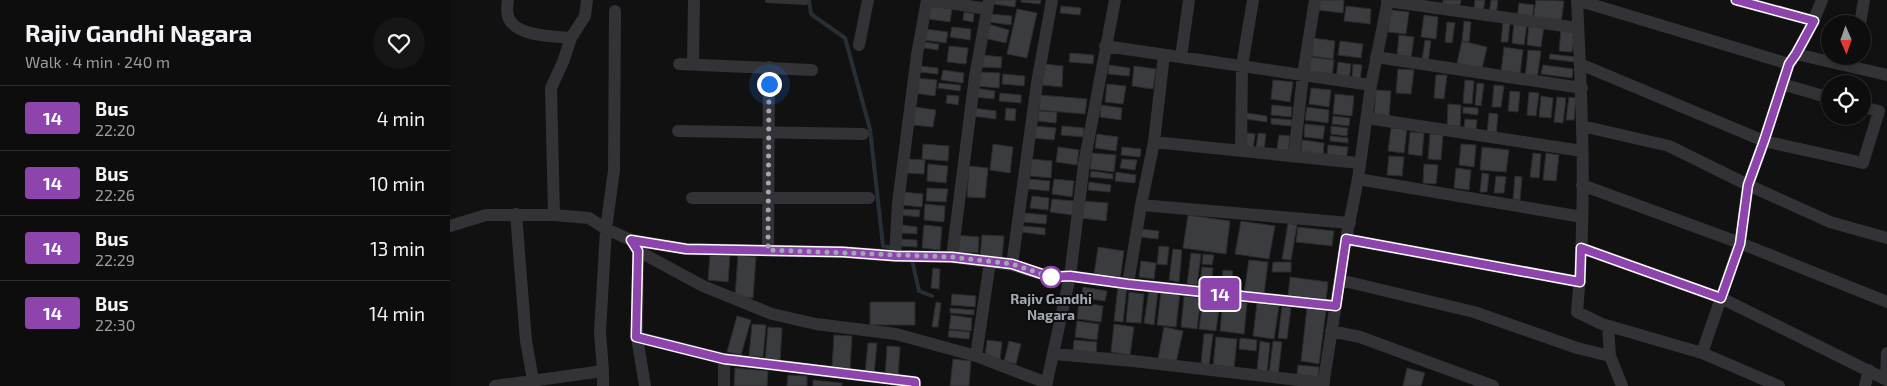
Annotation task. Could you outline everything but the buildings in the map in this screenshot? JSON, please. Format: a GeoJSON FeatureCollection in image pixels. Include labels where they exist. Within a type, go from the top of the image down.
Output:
{"type":"FeatureCollection","features":[{"type":"Feature","properties":{"kind":"street"},"geometry":{"type":"LineString","coordinates":[[508,0],[506,11],[509,20],[525,32],[571,38]]}},
{"type":"Feature","properties":{"kind":"street"},"geometry":{"type":"LineString","coordinates":[[554,215],[551,88],[571,38],[585,16],[586,0]]}},
{"type":"Feature","properties":{"kind":"street"},"geometry":{"type":"LineString","coordinates":[[693,64],[694,0]]}},
{"type":"Feature","properties":{"kind":"street"},"geometry":{"type":"LineString","coordinates":[[859,45],[868,0]]}},
{"type":"Feature","properties":{"kind":"street"},"geometry":{"type":"LineString","coordinates":[[901,253],[898,203],[917,55],[927,0]]}},
{"type":"Feature","properties":{"kind":"street"},"geometry":{"type":"LineString","coordinates":[[931,0],[988,5],[975,76],[952,257]]}},
{"type":"Feature","properties":{"kind":"street"},"geometry":{"type":"LineString","coordinates":[[1012,264],[1037,82],[1052,0]]}},
{"type":"Feature","properties":{"kind":"street"},"geometry":{"type":"LineString","coordinates":[[450,226],[486,215],[554,215],[589,218],[704,286],[772,314],[816,324],[896,334],[976,356],[1047,385],[1070,276],[1084,164],[1115,0]]}},
{"type":"Feature","properties":{"kind":"street"},"geometry":{"type":"LineString","coordinates":[[1180,57],[1189,0]]}},
{"type":"Feature","properties":{"kind":"street"},"geometry":{"type":"LineString","coordinates":[[1241,152],[1242,66],[1253,0]]}},
{"type":"Feature","properties":{"kind":"street"},"geometry":{"type":"LineString","coordinates":[[1294,156],[1303,75],[1315,0]]}},
{"type":"Feature","properties":{"kind":"street"},"geometry":{"type":"LineString","coordinates":[[1054,354],[1133,361],[1324,384],[1346,239],[1358,179],[1371,85],[1388,0],[1468,6],[1578,28]]}},
{"type":"Feature","properties":{"kind":"street"},"geometry":{"type":"LineString","coordinates":[[1779,386],[1702,353],[1608,326],[1577,312],[1582,217],[1582,88],[1577,0],[1792,59],[1821,60]]}},
{"type":"Feature","properties":{"kind":"street"},"geometry":{"type":"LineString","coordinates":[[1736,0],[1814,21]]}},
{"type":"Feature","properties":{"kind":"street"},"geometry":{"type":"LineString","coordinates":[[1702,353],[1740,244],[1748,185],[1782,84],[1792,59],[1814,21],[1822,0]]}},
{"type":"Feature","properties":{"kind":"street"},"geometry":{"type":"LineString","coordinates":[[1862,15],[1864,0]]}},
{"type":"Feature","properties":{"kind":"street"},"geometry":{"type":"LineString","coordinates":[[603,386],[600,332],[606,229],[614,170],[615,11]]}},
{"type":"Feature","properties":{"kind":"street"},"geometry":{"type":"LineString","coordinates":[[1105,46],[1371,85]]}},
{"type":"Feature","properties":{"kind":"street"},"geometry":{"type":"LineString","coordinates":[[1128,284],[1154,142],[1164,55]]}},
{"type":"Feature","properties":{"kind":"street"},"geometry":{"type":"LineString","coordinates":[[1376,57],[1582,88]]}},
{"type":"Feature","properties":{"kind":"street"},"geometry":{"type":"LineString","coordinates":[[679,64],[812,70]]}},
{"type":"Feature","properties":{"kind":"street"},"geometry":{"type":"LineString","coordinates":[[1580,64],[1764,141],[1863,163],[1879,111],[1871,109]]}},
{"type":"Feature","properties":{"kind":"street"},"geometry":{"type":"LineString","coordinates":[[1862,65],[1887,75]]}},
{"type":"Feature","properties":{"kind":"street"},"geometry":{"type":"LineString","coordinates":[[768,250],[769,67]]}},
{"type":"Feature","properties":{"kind":"street"},"geometry":{"type":"LineString","coordinates":[[1782,84],[1821,95]]}},
{"type":"Feature","properties":{"kind":"street"},"geometry":{"type":"LineString","coordinates":[[1367,118],[1582,151]]}},
{"type":"Feature","properties":{"kind":"street"},"geometry":{"type":"LineString","coordinates":[[1582,126],[1669,146],[1748,185],[1830,222],[1887,238]]}},
{"type":"Feature","properties":{"kind":"street"},"geometry":{"type":"LineString","coordinates":[[678,131],[862,134]]}},
{"type":"Feature","properties":{"kind":"street"},"geometry":{"type":"LineString","coordinates":[[1154,142],[1360,163]]}},
{"type":"Feature","properties":{"kind":"street"},"geometry":{"type":"LineString","coordinates":[[1358,179],[1582,217]]}},
{"type":"Feature","properties":{"kind":"street"},"geometry":{"type":"LineString","coordinates":[[1582,185],[1740,244],[1887,302]]}},
{"type":"Feature","properties":{"kind":"street"},"geometry":{"type":"LineString","coordinates":[[692,198],[869,198]]}},
{"type":"Feature","properties":{"kind":"street"},"geometry":{"type":"LineString","coordinates":[[1142,204],[1350,223]]}},
{"type":"Feature","properties":{"kind":"street"},"geometry":{"type":"LineString","coordinates":[[516,214],[526,341],[533,380]]}},
{"type":"Feature","properties":{"kind":"street"},"geometry":{"type":"LineString","coordinates":[[1346,239],[1580,282]]}},
{"type":"Feature","properties":{"kind":"street"},"geometry":{"type":"LineString","coordinates":[[635,245],[686,249],[901,253],[952,257],[1012,264],[1051,277],[1070,276],[1336,306]]}},
{"type":"Feature","properties":{"kind":"street"},"geometry":{"type":"LineString","coordinates":[[635,245],[636,337],[645,386]]}},
{"type":"Feature","properties":{"kind":"street"},"geometry":{"type":"LineString","coordinates":[[1581,248],[1721,298],[1886,379],[1887,353]]}},
{"type":"Feature","properties":{"kind":"street"},"geometry":{"type":"LineString","coordinates":[[976,356],[990,262]]}},
{"type":"Feature","properties":{"kind":"street"},"geometry":{"type":"LineString","coordinates":[[1340,280],[1474,312],[1577,348],[1610,356]]}},
{"type":"Feature","properties":{"kind":"street"},"geometry":{"type":"LineString","coordinates":[[1608,326],[1610,356],[1622,386]]}},
{"type":"Feature","properties":{"kind":"street"},"geometry":{"type":"LineString","coordinates":[[1331,331],[1360,337],[1493,386]]}},
{"type":"Feature","properties":{"kind":"street"},"geometry":{"type":"LineString","coordinates":[[636,337],[724,359],[915,382],[915,386]]}},
{"type":"Feature","properties":{"kind":"street"},"geometry":{"type":"LineString","coordinates":[[724,359],[724,386]]}},
{"type":"Feature","properties":{"kind":"street"},"geometry":{"type":"LineString","coordinates":[[1865,386],[1869,370]]}},
{"type":"Feature","properties":{"kind":"street"},"geometry":{"type":"LineString","coordinates":[[495,386],[603,371]]}},
{"type":"Feature","properties":{"kind":"lane"},"geometry":{"type":"LineString","coordinates":[[768,0],[805,2]]}},
{"type":"Feature","properties":{"kind":"waterway"},"geometry":{"type":"LineString","coordinates":[[809,0],[811,14],[845,38],[870,129],[883,246],[894,248]]}},
{"type":"Feature","properties":{"kind":"waterway"},"geometry":{"type":"LineString","coordinates":[[912,260],[919,291],[932,296]]}},
{"type":"Feature","properties":{"kind":"bus line","name":"14"},"geometry":{"type":"LineString","coordinates":[[915,386],[915,382],[724,359],[636,337],[638,251],[631,240],[686,249],[843,252],[895,256],[952,257],[1012,264],[1051,277],[1070,276],[1336,306],[1346,239],[1580,282],[1581,248],[1721,298],[1740,244],[1748,185],[1789,64],[1814,21],[1736,0]]}},
{"type":"Feature","properties":{"kind":"place","name":"Rajiv Gandhi Nagara"},"geometry":{"type":"Point","coordinates":[1051,277]}},
{"type":"Feature","properties":{"kind":"route"},"geometry":{"type":"LineString","coordinates":[[769,84],[768,250],[952,257],[1012,264],[1051,277]]}}]}
